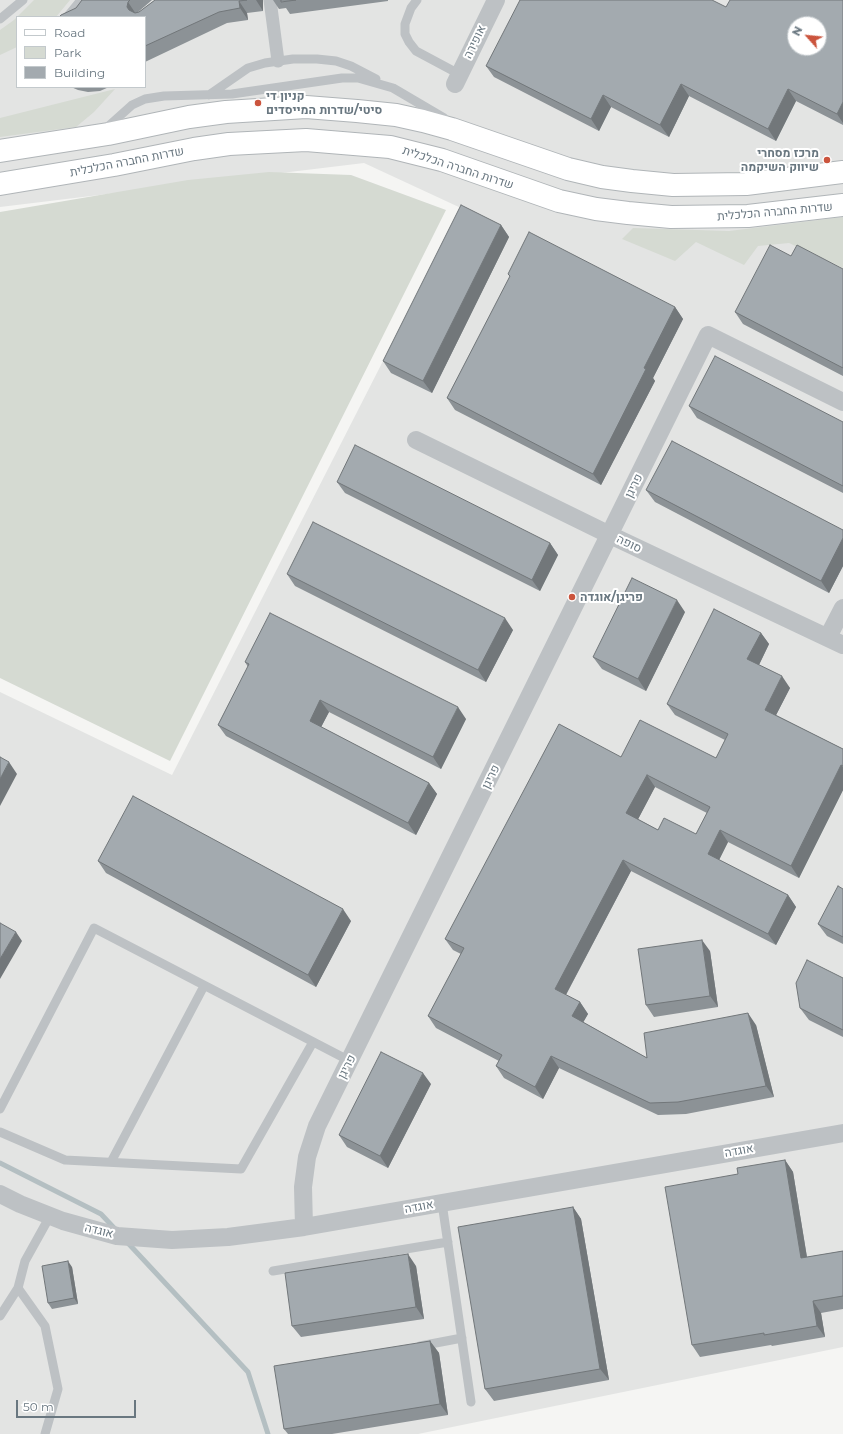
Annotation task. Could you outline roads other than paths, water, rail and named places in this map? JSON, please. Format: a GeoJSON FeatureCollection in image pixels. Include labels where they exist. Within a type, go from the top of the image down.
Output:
{"type":"FeatureCollection","features":[{"type":"Feature","properties":{"kind":"main road"},"geometry":{"type":"LineString","coordinates":[[0,151],[232,111],[306,108],[396,115],[423,121],[568,169],[602,177],[673,185],[746,184],[843,172]]}},
{"type":"Feature","properties":{"kind":"main road","name":"שדרות החברה הכלכלית"},"geometry":{"type":"LineString","coordinates":[[0,184],[114,166],[194,149],[229,144],[306,140],[355,143],[409,151],[442,160],[559,200],[596,209],[628,213],[671,217],[748,216],[843,205]]}},
{"type":"Feature","properties":{"kind":"street"},"geometry":{"type":"LineString","coordinates":[[270,0],[278,61]]}},
{"type":"Feature","properties":{"kind":"street","name":"אופירה"},"geometry":{"type":"LineString","coordinates":[[457,79],[496,0]]}},
{"type":"Feature","properties":{"kind":"street","name":"פריגן"},"geometry":{"type":"LineString","coordinates":[[304,1227],[303,1187],[307,1156],[317,1126],[350,1062],[708,335],[843,402]]}},
{"type":"Feature","properties":{"kind":"street","name":"סופה"},"geometry":{"type":"LineString","coordinates":[[416,440],[610,535],[835,641]]}},
{"type":"Feature","properties":{"kind":"street"},"geometry":{"type":"LineString","coordinates":[[835,641],[843,608]]}},
{"type":"Feature","properties":{"kind":"street","name":"אוגדה"},"geometry":{"type":"LineString","coordinates":[[0,1194],[63,1222],[117,1236],[172,1240],[228,1237],[304,1227],[843,1133]]}},
{"type":"Feature","properties":{"kind":"lane"},"geometry":{"type":"LineString","coordinates":[[0,19],[23,0]]}},
{"type":"Feature","properties":{"kind":"lane"},"geometry":{"type":"LineString","coordinates":[[68,16],[81,0]]}},
{"type":"Feature","properties":{"kind":"lane"},"geometry":{"type":"LineString","coordinates":[[417,0],[411,8],[405,24],[405,34],[408,42],[416,51],[457,79]]}},
{"type":"Feature","properties":{"kind":"lane"},"geometry":{"type":"LineString","coordinates":[[209,95],[248,68],[264,63],[293,59],[336,61],[351,66],[394,88],[474,137]]}},
{"type":"Feature","properties":{"kind":"lane"},"geometry":{"type":"LineString","coordinates":[[98,135],[132,105],[145,99],[164,96],[232,94],[263,91],[347,78],[358,78],[394,88]]}},
{"type":"Feature","properties":{"kind":"lane"},"geometry":{"type":"LineString","coordinates":[[0,1109],[94,928],[350,1062]]}},
{"type":"Feature","properties":{"kind":"lane"},"geometry":{"type":"LineString","coordinates":[[111,1162],[204,986]]}},
{"type":"Feature","properties":{"kind":"lane"},"geometry":{"type":"LineString","coordinates":[[0,1132],[65,1160],[241,1169],[313,1042]]}},
{"type":"Feature","properties":{"kind":"lane"},"geometry":{"type":"LineString","coordinates":[[442,1203],[471,1402]]}},
{"type":"Feature","properties":{"kind":"lane"},"geometry":{"type":"LineString","coordinates":[[0,1316],[18,1288],[25,1261],[50,1216]]}},
{"type":"Feature","properties":{"kind":"lane"},"geometry":{"type":"LineString","coordinates":[[273,1271],[448,1242]]}},
{"type":"Feature","properties":{"kind":"lane"},"geometry":{"type":"LineString","coordinates":[[18,1288],[45,1326],[58,1389],[45,1434]]}},
{"type":"Feature","properties":{"kind":"lane"},"geometry":{"type":"LineString","coordinates":[[408,1348],[462,1338]]}},
{"type":"Feature","properties":{"kind":"waterway"},"geometry":{"type":"LineString","coordinates":[[0,1163],[101,1214],[116,1230]]}},
{"type":"Feature","properties":{"kind":"waterway"},"geometry":{"type":"LineString","coordinates":[[127,1242],[248,1372],[268,1434]]}},
{"type":"Feature","properties":{"kind":"place","name":"קניון די סיטי/שדרות המייסדים"},"geometry":{"type":"Point","coordinates":[258,103]}},
{"type":"Feature","properties":{"kind":"place","name":"מרכז מסחרי שיווק השיקמה"},"geometry":{"type":"Point","coordinates":[827,160]}},
{"type":"Feature","properties":{"kind":"place","name":"פריגן/אוגדה"},"geometry":{"type":"Point","coordinates":[572,597]}}]}
